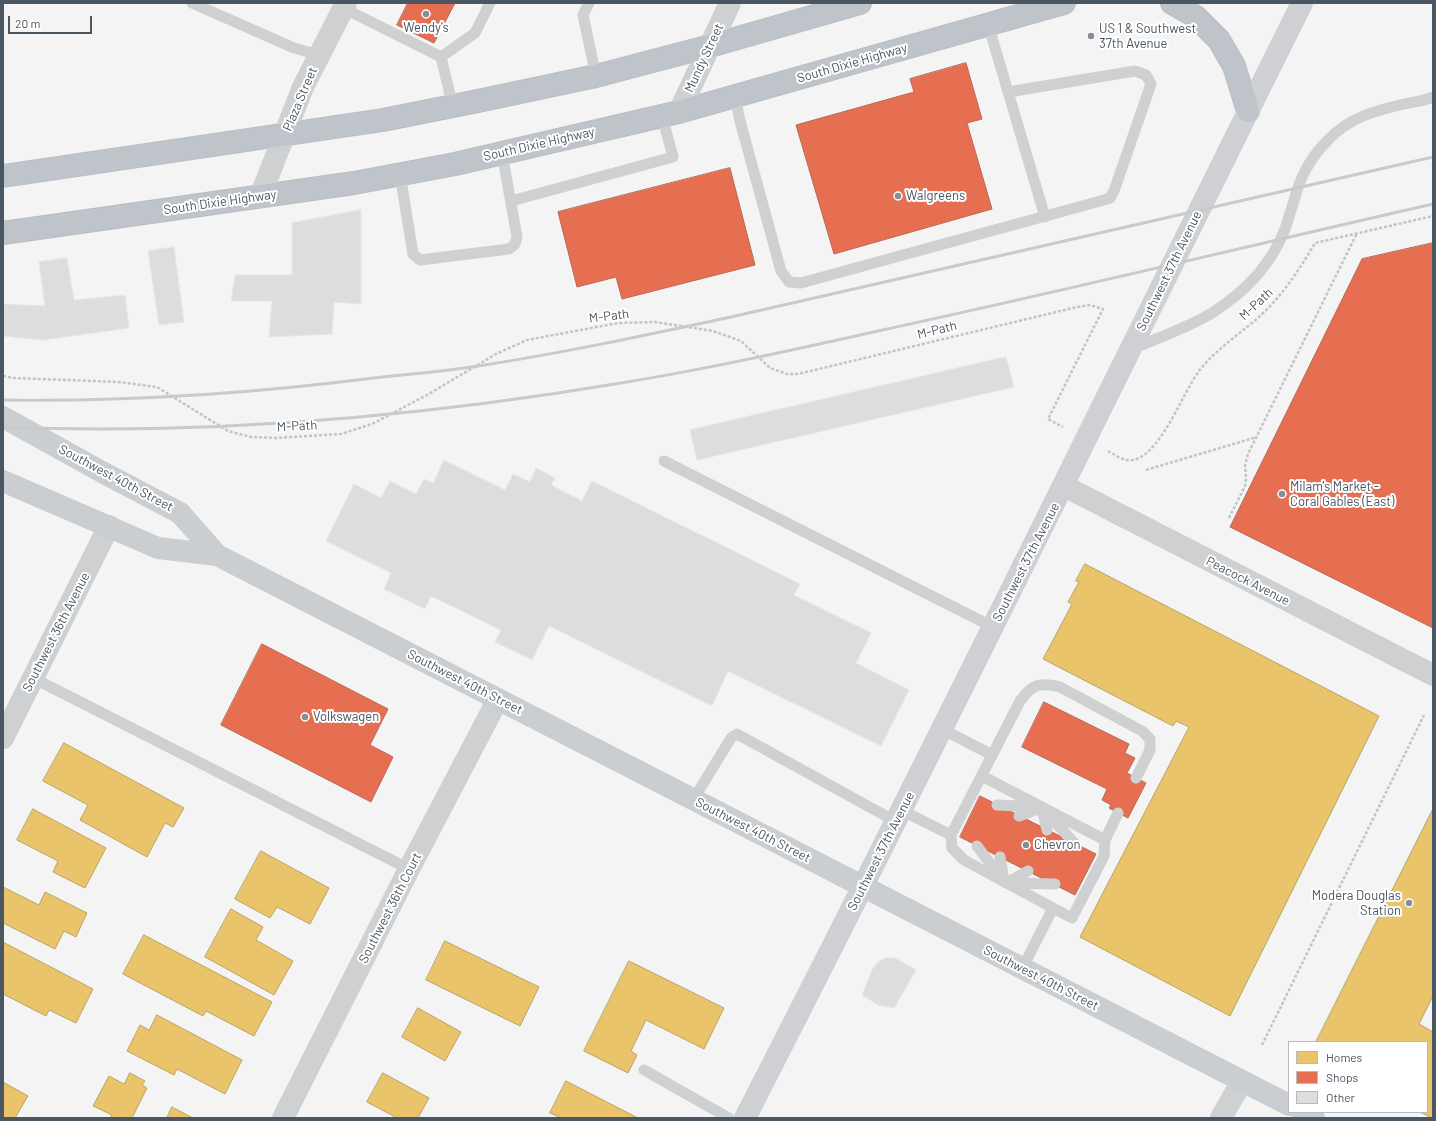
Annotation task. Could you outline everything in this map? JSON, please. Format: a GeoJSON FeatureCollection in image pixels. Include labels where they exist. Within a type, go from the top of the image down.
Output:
{"type":"FeatureCollection","features":[{"type":"Feature","properties":{"kind":"highway"},"geometry":{"type":"LineString","coordinates":[[3,176],[284,136],[383,120],[453,106],[596,76],[710,46],[860,3]]}},
{"type":"Feature","properties":{"kind":"highway","name":"South Dixie Highway"},"geometry":{"type":"LineString","coordinates":[[3,233],[354,183],[502,153],[670,114],[1064,3]]}},
{"type":"Feature","properties":{"kind":"highway"},"geometry":{"type":"LineString","coordinates":[[1172,3],[1196,17],[1219,40],[1234,66],[1248,111]]}},
{"type":"Feature","properties":{"kind":"main road","name":"Southwest 37th Avenue"},"geometry":{"type":"LineString","coordinates":[[745,1118],[863,887],[1064,486],[1302,3]]}},
{"type":"Feature","properties":{"kind":"main road","name":"Southwest 40th Street"},"geometry":{"type":"LineString","coordinates":[[3,417],[180,513],[217,555]]}},
{"type":"Feature","properties":{"kind":"main road","name":"Southwest 40th Street"},"geometry":{"type":"LineString","coordinates":[[4,482],[158,548],[217,555],[1288,1104]]}},
{"type":"Feature","properties":{"kind":"main road"},"geometry":{"type":"LineString","coordinates":[[1304,1113],[1314,1118]]}},
{"type":"Feature","properties":{"kind":"street","name":"Mundy Street"},"geometry":{"type":"LineString","coordinates":[[670,114],[710,46],[730,3]]}},
{"type":"Feature","properties":{"kind":"street","name":"Plaza Street"},"geometry":{"type":"LineString","coordinates":[[260,197],[303,87],[344,5]]}},
{"type":"Feature","properties":{"kind":"street","name":"Peacock Avenue"},"geometry":{"type":"LineString","coordinates":[[1064,486],[1433,676]]}},
{"type":"Feature","properties":{"kind":"street","name":"Southwest 36th Avenue"},"geometry":{"type":"LineString","coordinates":[[3,738],[109,526]]}},
{"type":"Feature","properties":{"kind":"street","name":"Southwest 36th Court"},"geometry":{"type":"LineString","coordinates":[[283,1118],[409,869],[498,699]]}},
{"type":"Feature","properties":{"kind":"street"},"geometry":{"type":"LineString","coordinates":[[1221,1118],[1242,1081]]}},
{"type":"Feature","properties":{"kind":"lane"},"geometry":{"type":"LineString","coordinates":[[192,3],[294,48],[319,55]]}},
{"type":"Feature","properties":{"kind":"lane"},"geometry":{"type":"LineString","coordinates":[[441,57],[475,33],[490,3]]}},
{"type":"Feature","properties":{"kind":"lane"},"geometry":{"type":"LineString","coordinates":[[589,3],[583,15],[596,76]]}},
{"type":"Feature","properties":{"kind":"lane"},"geometry":{"type":"LineString","coordinates":[[344,5],[385,30],[441,57]]}},
{"type":"Feature","properties":{"kind":"lane"},"geometry":{"type":"LineString","coordinates":[[988,24],[1045,217]]}},
{"type":"Feature","properties":{"kind":"lane"},"geometry":{"type":"LineString","coordinates":[[441,57],[453,106]]}},
{"type":"Feature","properties":{"kind":"lane"},"geometry":{"type":"LineString","coordinates":[[735,96],[740,121],[781,271],[789,282],[801,283],[1110,198],[1114,191],[1151,84],[1146,75],[1135,71],[1008,92]]}},
{"type":"Feature","properties":{"kind":"lane"},"geometry":{"type":"LineString","coordinates":[[1130,350],[1212,313],[1253,281],[1276,249],[1302,177],[1328,140],[1345,126],[1362,115],[1380,109],[1433,97]]}},
{"type":"Feature","properties":{"kind":"lane"},"geometry":{"type":"LineString","coordinates":[[511,201],[673,157],[670,114]]}},
{"type":"Feature","properties":{"kind":"lane"},"geometry":{"type":"LineString","coordinates":[[400,174],[413,254],[420,260],[509,249],[515,244],[517,237],[502,153]]}},
{"type":"Feature","properties":{"kind":"lane"},"geometry":{"type":"LineString","coordinates":[[664,461],[993,627]]}},
{"type":"Feature","properties":{"kind":"lane"},"geometry":{"type":"LineString","coordinates":[[34,678],[409,869]]}},
{"type":"Feature","properties":{"kind":"lane"},"geometry":{"type":"LineString","coordinates":[[1118,813],[1105,840],[1104,856],[1072,918],[964,860],[952,848],[951,835],[1020,701],[1027,690],[1036,686],[1049,685],[1060,687],[1142,731],[1150,739],[1150,750],[1136,778]]}},
{"type":"Feature","properties":{"kind":"lane"},"geometry":{"type":"LineString","coordinates":[[942,729],[992,755]]}},
{"type":"Feature","properties":{"kind":"lane"},"geometry":{"type":"LineString","coordinates":[[694,800],[731,738],[738,734],[898,816],[951,835]]}},
{"type":"Feature","properties":{"kind":"lane"},"geometry":{"type":"LineString","coordinates":[[982,776],[1105,840]]}},
{"type":"Feature","properties":{"kind":"lane"},"geometry":{"type":"LineString","coordinates":[[997,805],[1042,807],[1075,844]]}},
{"type":"Feature","properties":{"kind":"lane"},"geometry":{"type":"LineString","coordinates":[[1019,816],[1042,807]]}},
{"type":"Feature","properties":{"kind":"lane"},"geometry":{"type":"LineString","coordinates":[[1042,807],[1047,830]]}},
{"type":"Feature","properties":{"kind":"lane"},"geometry":{"type":"LineString","coordinates":[[977,846],[1005,883]]}},
{"type":"Feature","properties":{"kind":"lane"},"geometry":{"type":"LineString","coordinates":[[1000,857],[1005,883]]}},
{"type":"Feature","properties":{"kind":"lane"},"geometry":{"type":"LineString","coordinates":[[1005,883],[1028,871]]}},
{"type":"Feature","properties":{"kind":"lane"},"geometry":{"type":"LineString","coordinates":[[1005,883],[1055,884]]}},
{"type":"Feature","properties":{"kind":"lane"},"geometry":{"type":"LineString","coordinates":[[1022,969],[1053,908]]}},
{"type":"Feature","properties":{"kind":"lane"},"geometry":{"type":"LineString","coordinates":[[644,1070],[729,1118]]}},
{"type":"Feature","properties":{"kind":"path","name":"M-Path"},"geometry":{"type":"LineString","coordinates":[[1126,461],[1138,458],[1153,447],[1163,435],[1200,370],[1216,353],[1275,302],[1298,272],[1315,243],[1433,216]]}},
{"type":"Feature","properties":{"kind":"path"},"geometry":{"type":"LineString","coordinates":[[1229,518],[1245,486],[1245,465],[1248,454],[1357,233]]}},
{"type":"Feature","properties":{"kind":"path","name":"M-Path"},"geometry":{"type":"LineString","coordinates":[[3,376],[14,378],[119,382],[157,387],[228,430],[251,437],[277,438],[341,434],[372,424],[427,395],[496,354],[527,340],[618,323],[655,322],[713,331],[741,340],[770,368],[787,374],[798,374],[1078,307],[1090,305],[1103,309],[1048,419],[1053,422]]}},
{"type":"Feature","properties":{"kind":"path"},"geometry":{"type":"LineString","coordinates":[[1146,470],[1257,437]]}},
{"type":"Feature","properties":{"kind":"path"},"geometry":{"type":"LineString","coordinates":[[1262,1045],[1424,715]]}},
{"type":"Feature","properties":{"kind":"building: Homes"},"geometry":{"type":"Polygon","coordinates":[[[1085,564],[1379,716],[1230,1016],[1080,937],[1189,727],[1176,721],[1173,726],[1043,659],[1072,604],[1068,602],[1079,582],[1076,581],[1085,564]]]}},
{"type":"Feature","properties":{"kind":"building: Homes"},"geometry":{"type":"Polygon","coordinates":[[[64,743],[184,808],[173,827],[165,823],[147,857],[80,820],[88,805],[43,781],[64,743]]]}},
{"type":"Feature","properties":{"kind":"building: Homes"},"geometry":{"type":"Polygon","coordinates":[[[33,809],[106,848],[85,888],[53,872],[58,861],[17,840],[33,809]]]}},
{"type":"Feature","properties":{"kind":"building: Homes","name":"Modera Douglas Station"},"geometry":{"type":"Polygon","coordinates":[[[1433,809],[1433,996],[1419,1024],[1433,1032],[1433,1118],[1422,1113],[1428,1113],[1428,1041],[1317,1041],[1433,809]]]}},
{"type":"Feature","properties":{"kind":"building: Homes"},"geometry":{"type":"Polygon","coordinates":[[[261,851],[329,888],[310,924],[277,907],[270,918],[235,899],[261,851]]]}},
{"type":"Feature","properties":{"kind":"building: Homes"},"geometry":{"type":"Polygon","coordinates":[[[3,887],[39,905],[45,892],[87,913],[76,937],[64,931],[55,949],[3,923],[3,887]]]}},
{"type":"Feature","properties":{"kind":"building: Homes"},"geometry":{"type":"Polygon","coordinates":[[[231,909],[263,927],[256,940],[293,961],[274,995],[205,957],[231,909]]]}},
{"type":"Feature","properties":{"kind":"building: Homes"},"geometry":{"type":"Polygon","coordinates":[[[144,935],[272,1002],[254,1036],[206,1011],[203,1016],[123,974],[144,935]]]}},
{"type":"Feature","properties":{"kind":"building: Homes"},"geometry":{"type":"Polygon","coordinates":[[[445,941],[539,987],[520,1026],[426,980],[445,941]]]}},
{"type":"Feature","properties":{"kind":"building: Homes"},"geometry":{"type":"Polygon","coordinates":[[[3,942],[93,989],[76,1023],[49,1010],[46,1016],[3,994],[3,942]]]}},
{"type":"Feature","properties":{"kind":"building: Homes"},"geometry":{"type":"Polygon","coordinates":[[[629,961],[724,1008],[704,1049],[646,1020],[631,1051],[637,1055],[628,1073],[584,1051],[629,961]]]}},
{"type":"Feature","properties":{"kind":"building: Homes"},"geometry":{"type":"Polygon","coordinates":[[[418,1008],[461,1032],[445,1061],[402,1037],[418,1008]]]}},
{"type":"Feature","properties":{"kind":"building: Homes"},"geometry":{"type":"Polygon","coordinates":[[[157,1015],[242,1060],[225,1094],[177,1069],[174,1075],[127,1051],[140,1025],[149,1030],[157,1015]]]}},
{"type":"Feature","properties":{"kind":"building: Homes"},"geometry":{"type":"Polygon","coordinates":[[[130,1073],[145,1081],[142,1085],[147,1088],[132,1118],[110,1118],[112,1115],[93,1106],[109,1076],[124,1084],[130,1073]]]}},
{"type":"Feature","properties":{"kind":"building: Homes"},"geometry":{"type":"Polygon","coordinates":[[[383,1073],[429,1098],[418,1118],[397,1118],[367,1102],[383,1073]]]}},
{"type":"Feature","properties":{"kind":"building: Homes"},"geometry":{"type":"Polygon","coordinates":[[[566,1081],[638,1118],[561,1118],[550,1113],[566,1081]]]}},
{"type":"Feature","properties":{"kind":"building: Homes"},"geometry":{"type":"Polygon","coordinates":[[[3,1082],[28,1096],[15,1118],[3,1118],[3,1082]]]}},
{"type":"Feature","properties":{"kind":"building: Homes"},"geometry":{"type":"Polygon","coordinates":[[[172,1107],[193,1118],[167,1118],[172,1107]]]}},
{"type":"Feature","properties":{"kind":"building: Shops","name":"Wendy's"},"geometry":{"type":"Polygon","coordinates":[[[408,3],[455,3],[434,43],[397,25],[408,3]]]}},
{"type":"Feature","properties":{"kind":"building: Shops","name":"Walgreens"},"geometry":{"type":"Polygon","coordinates":[[[966,63],[982,119],[967,123],[992,209],[834,254],[796,125],[914,92],[910,79],[966,63]]]}},
{"type":"Feature","properties":{"kind":"building: Shops"},"geometry":{"type":"Polygon","coordinates":[[[730,168],[755,265],[622,299],[616,277],[577,287],[558,212],[730,168]]]}},
{"type":"Feature","properties":{"kind":"building: Shops"},"geometry":{"type":"Polygon","coordinates":[[[1433,243],[1433,628],[1230,527],[1362,259],[1433,243]]]}},
{"type":"Feature","properties":{"kind":"building: Shops","name":"Volkswagen"},"geometry":{"type":"Polygon","coordinates":[[[262,644],[388,709],[370,745],[393,757],[371,802],[221,725],[262,644]]]}},
{"type":"Feature","properties":{"kind":"building: Shops"},"geometry":{"type":"Polygon","coordinates":[[[1044,702],[1129,744],[1125,753],[1135,758],[1127,773],[1146,783],[1128,818],[1109,808],[1111,805],[1102,800],[1107,789],[1022,747],[1044,702]]]}},
{"type":"Feature","properties":{"kind":"building: Shops","name":"Chevron"},"geometry":{"type":"Polygon","coordinates":[[[980,796],[1096,854],[1075,895],[960,837],[980,796]]]}},
{"type":"Feature","properties":{"kind":"building: Other"},"geometry":{"type":"Polygon","coordinates":[[[361,210],[361,304],[334,302],[332,334],[269,337],[272,301],[231,301],[235,275],[292,275],[292,223],[361,210]]]}},
{"type":"Feature","properties":{"kind":"building: Other"},"geometry":{"type":"Polygon","coordinates":[[[174,247],[184,322],[159,325],[148,251],[174,247]]]}},
{"type":"Feature","properties":{"kind":"building: Other"},"geometry":{"type":"Polygon","coordinates":[[[67,258],[74,300],[125,295],[129,328],[43,340],[3,336],[3,304],[45,306],[39,262],[67,258]]]}},
{"type":"Feature","properties":{"kind":"building: Other"},"geometry":{"type":"Polygon","coordinates":[[[1006,357],[1014,387],[697,460],[690,430],[1006,357]]]}},
{"type":"Feature","properties":{"kind":"building: Other"},"geometry":{"type":"Polygon","coordinates":[[[444,460],[505,490],[513,474],[530,482],[536,468],[555,478],[551,485],[582,501],[592,481],[800,584],[794,595],[871,633],[856,663],[909,690],[881,746],[728,671],[712,706],[549,626],[532,660],[495,642],[501,630],[431,596],[425,609],[384,589],[391,573],[326,541],[354,484],[381,498],[390,481],[416,494],[424,479],[433,483],[444,460]]]}},
{"type":"Feature","properties":{"kind":"building: Other"},"geometry":{"type":"Polygon","coordinates":[[[885,958],[895,958],[916,970],[894,1008],[878,1005],[862,995],[872,970],[877,963],[885,958]]]}},
{"type":"Feature","properties":{"kind":"railway"},"geometry":{"type":"LineString","coordinates":[[3,400],[98,400],[241,392],[442,371],[510,361],[731,317],[1433,157]]}},
{"type":"Feature","properties":{"kind":"railway"},"geometry":{"type":"LineString","coordinates":[[3,427],[80,429],[235,426],[391,414],[545,395],[653,378],[782,352],[1017,300],[1433,204]]}},
{"type":"Feature","properties":{"kind":"place","name":"Wendy's"},"geometry":{"type":"Point","coordinates":[426,14]}},
{"type":"Feature","properties":{"kind":"place","name":"US 1 & Southwest 37th Avenue"},"geometry":{"type":"Point","coordinates":[1091,36]}},
{"type":"Feature","properties":{"kind":"place","name":"Walgreens"},"geometry":{"type":"Point","coordinates":[898,196]}},
{"type":"Feature","properties":{"kind":"place","name":"Milam's Market - Coral Gables (East)"},"geometry":{"type":"Point","coordinates":[1282,494]}},
{"type":"Feature","properties":{"kind":"place","name":"Volkswagen"},"geometry":{"type":"Point","coordinates":[305,717]}},
{"type":"Feature","properties":{"kind":"place","name":"Chevron"},"geometry":{"type":"Point","coordinates":[1026,845]}},
{"type":"Feature","properties":{"kind":"place","name":"Modera Douglas Station"},"geometry":{"type":"Point","coordinates":[1409,903]}}]}
